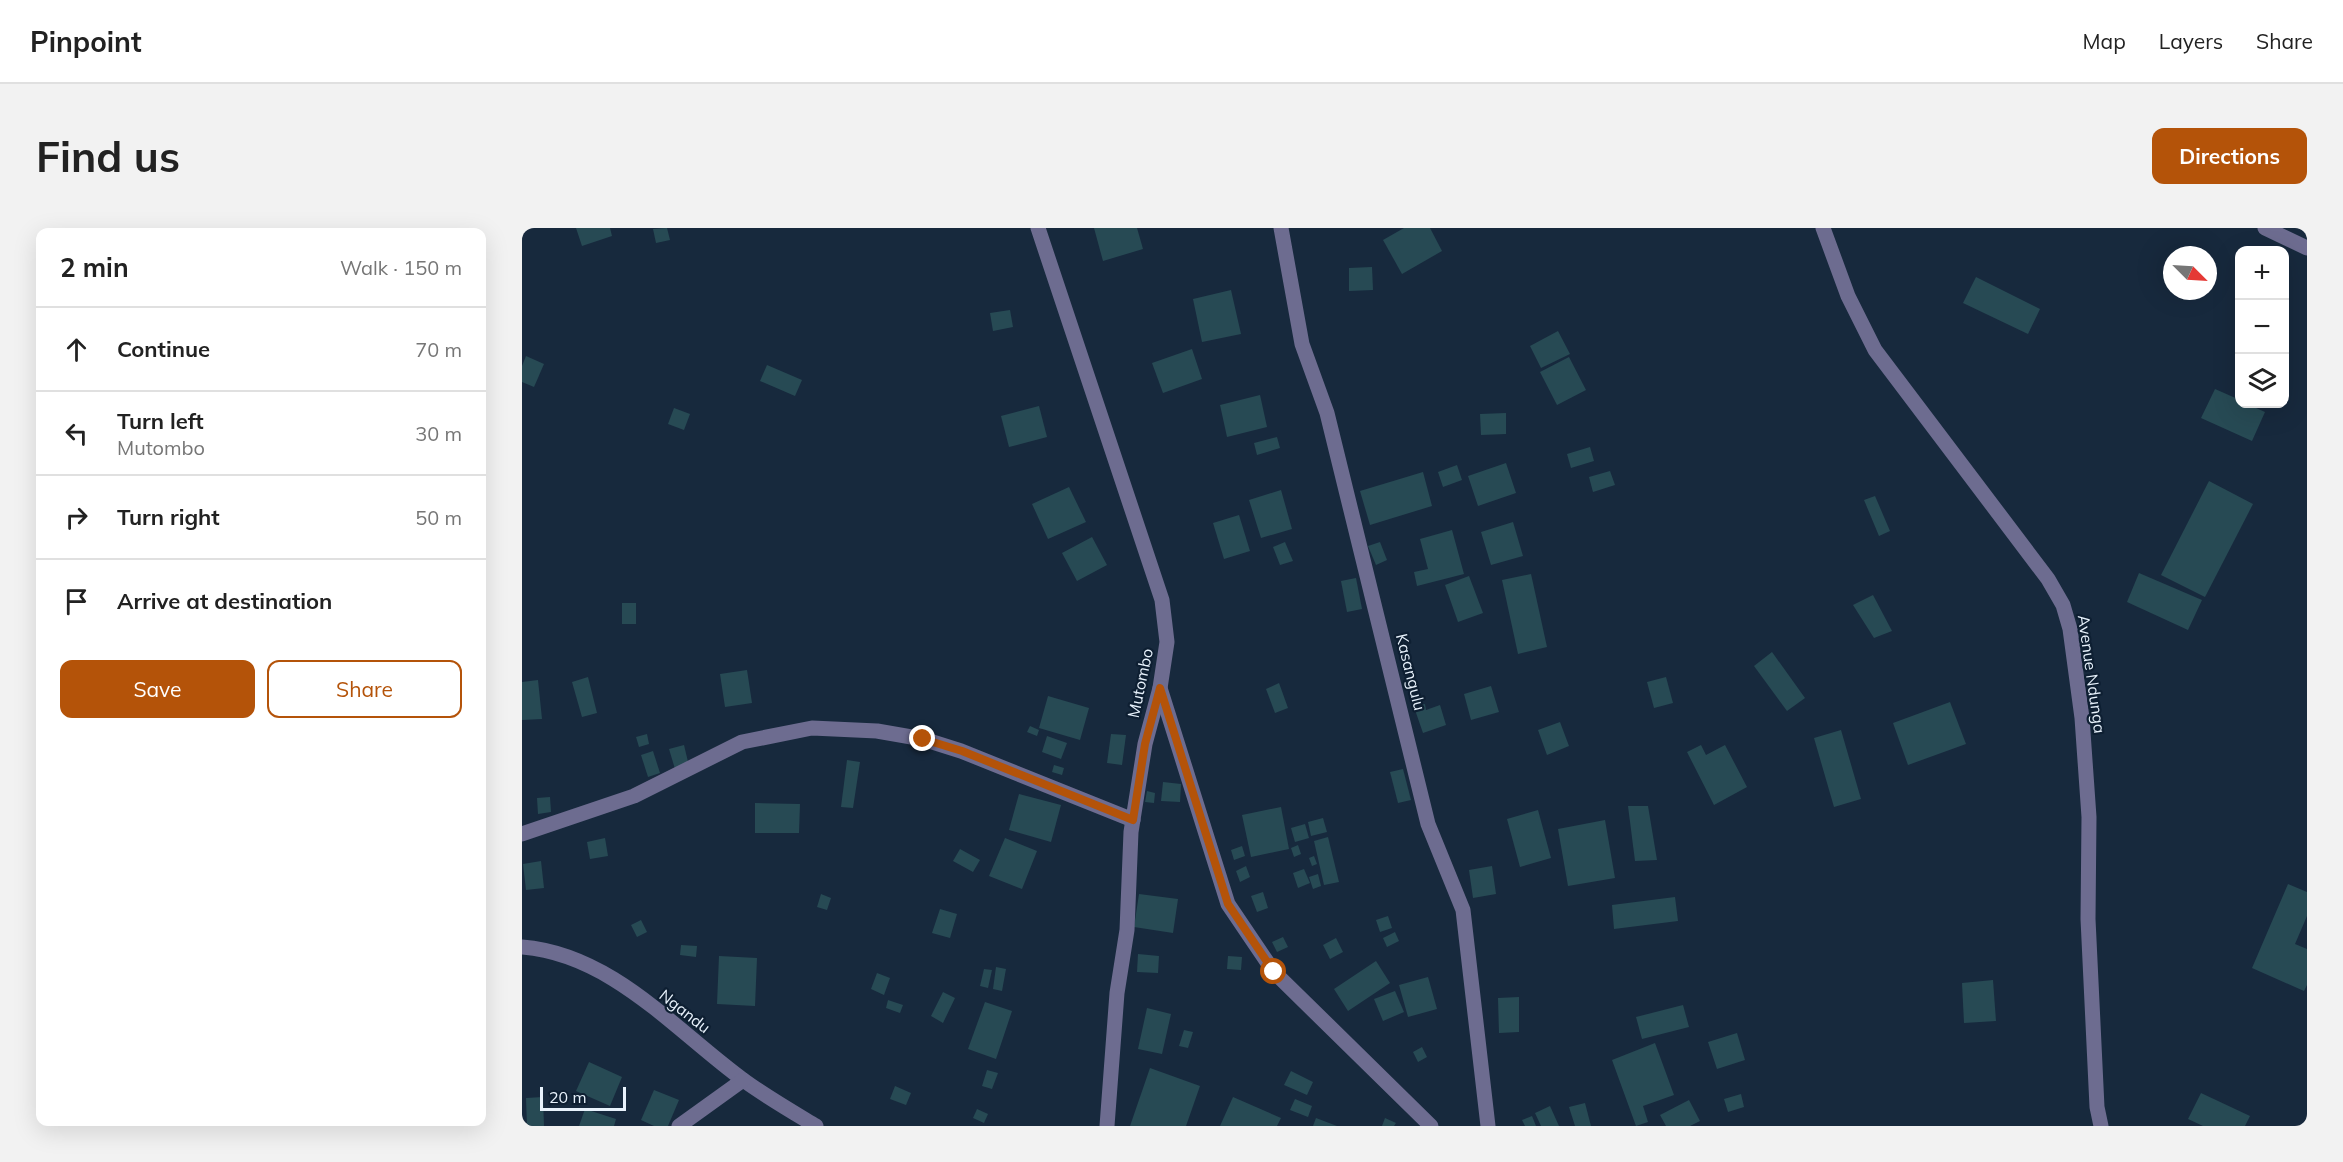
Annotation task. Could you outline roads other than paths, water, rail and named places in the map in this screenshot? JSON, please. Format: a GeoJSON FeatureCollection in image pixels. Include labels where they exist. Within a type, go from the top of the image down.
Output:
{"type":"FeatureCollection","features":[{"type":"Feature","properties":{"kind":"street","name":"Mutombo"},"geometry":{"type":"LineString","coordinates":[[1038,228],[1162,600],[1167,642],[1160,688],[1145,744],[1133,820],[1127,930],[1116,993],[1107,1126]]}},
{"type":"Feature","properties":{"kind":"street","name":"Kasangulu"},"geometry":{"type":"LineString","coordinates":[[1281,228],[1302,344],[1327,413],[1428,824],[1463,910],[1488,1126]]}},
{"type":"Feature","properties":{"kind":"street","name":"Avenue Ndunga"},"geometry":{"type":"LineString","coordinates":[[1823,228],[1848,296],[1875,350],[2048,579],[2065,613],[2070,629],[2082,718],[2089,817],[2088,930],[2097,1107],[2101,1126]]}},
{"type":"Feature","properties":{"kind":"street"},"geometry":{"type":"LineString","coordinates":[[2265,228],[2307,248]]}},
{"type":"Feature","properties":{"kind":"street"},"geometry":{"type":"LineString","coordinates":[[1160,688],[1228,904],[1274,972],[1431,1126]]}},
{"type":"Feature","properties":{"kind":"street"},"geometry":{"type":"LineString","coordinates":[[522,834],[634,796],[742,742],[812,728],[877,730],[923,739],[962,751],[1133,820]]}},
{"type":"Feature","properties":{"kind":"street","name":"Ngandu"},"geometry":{"type":"LineString","coordinates":[[522,947],[541,948],[586,962],[627,988],[743,1080],[816,1126]]}},
{"type":"Feature","properties":{"kind":"street"},"geometry":{"type":"LineString","coordinates":[[679,1126],[743,1080]]}}]}
